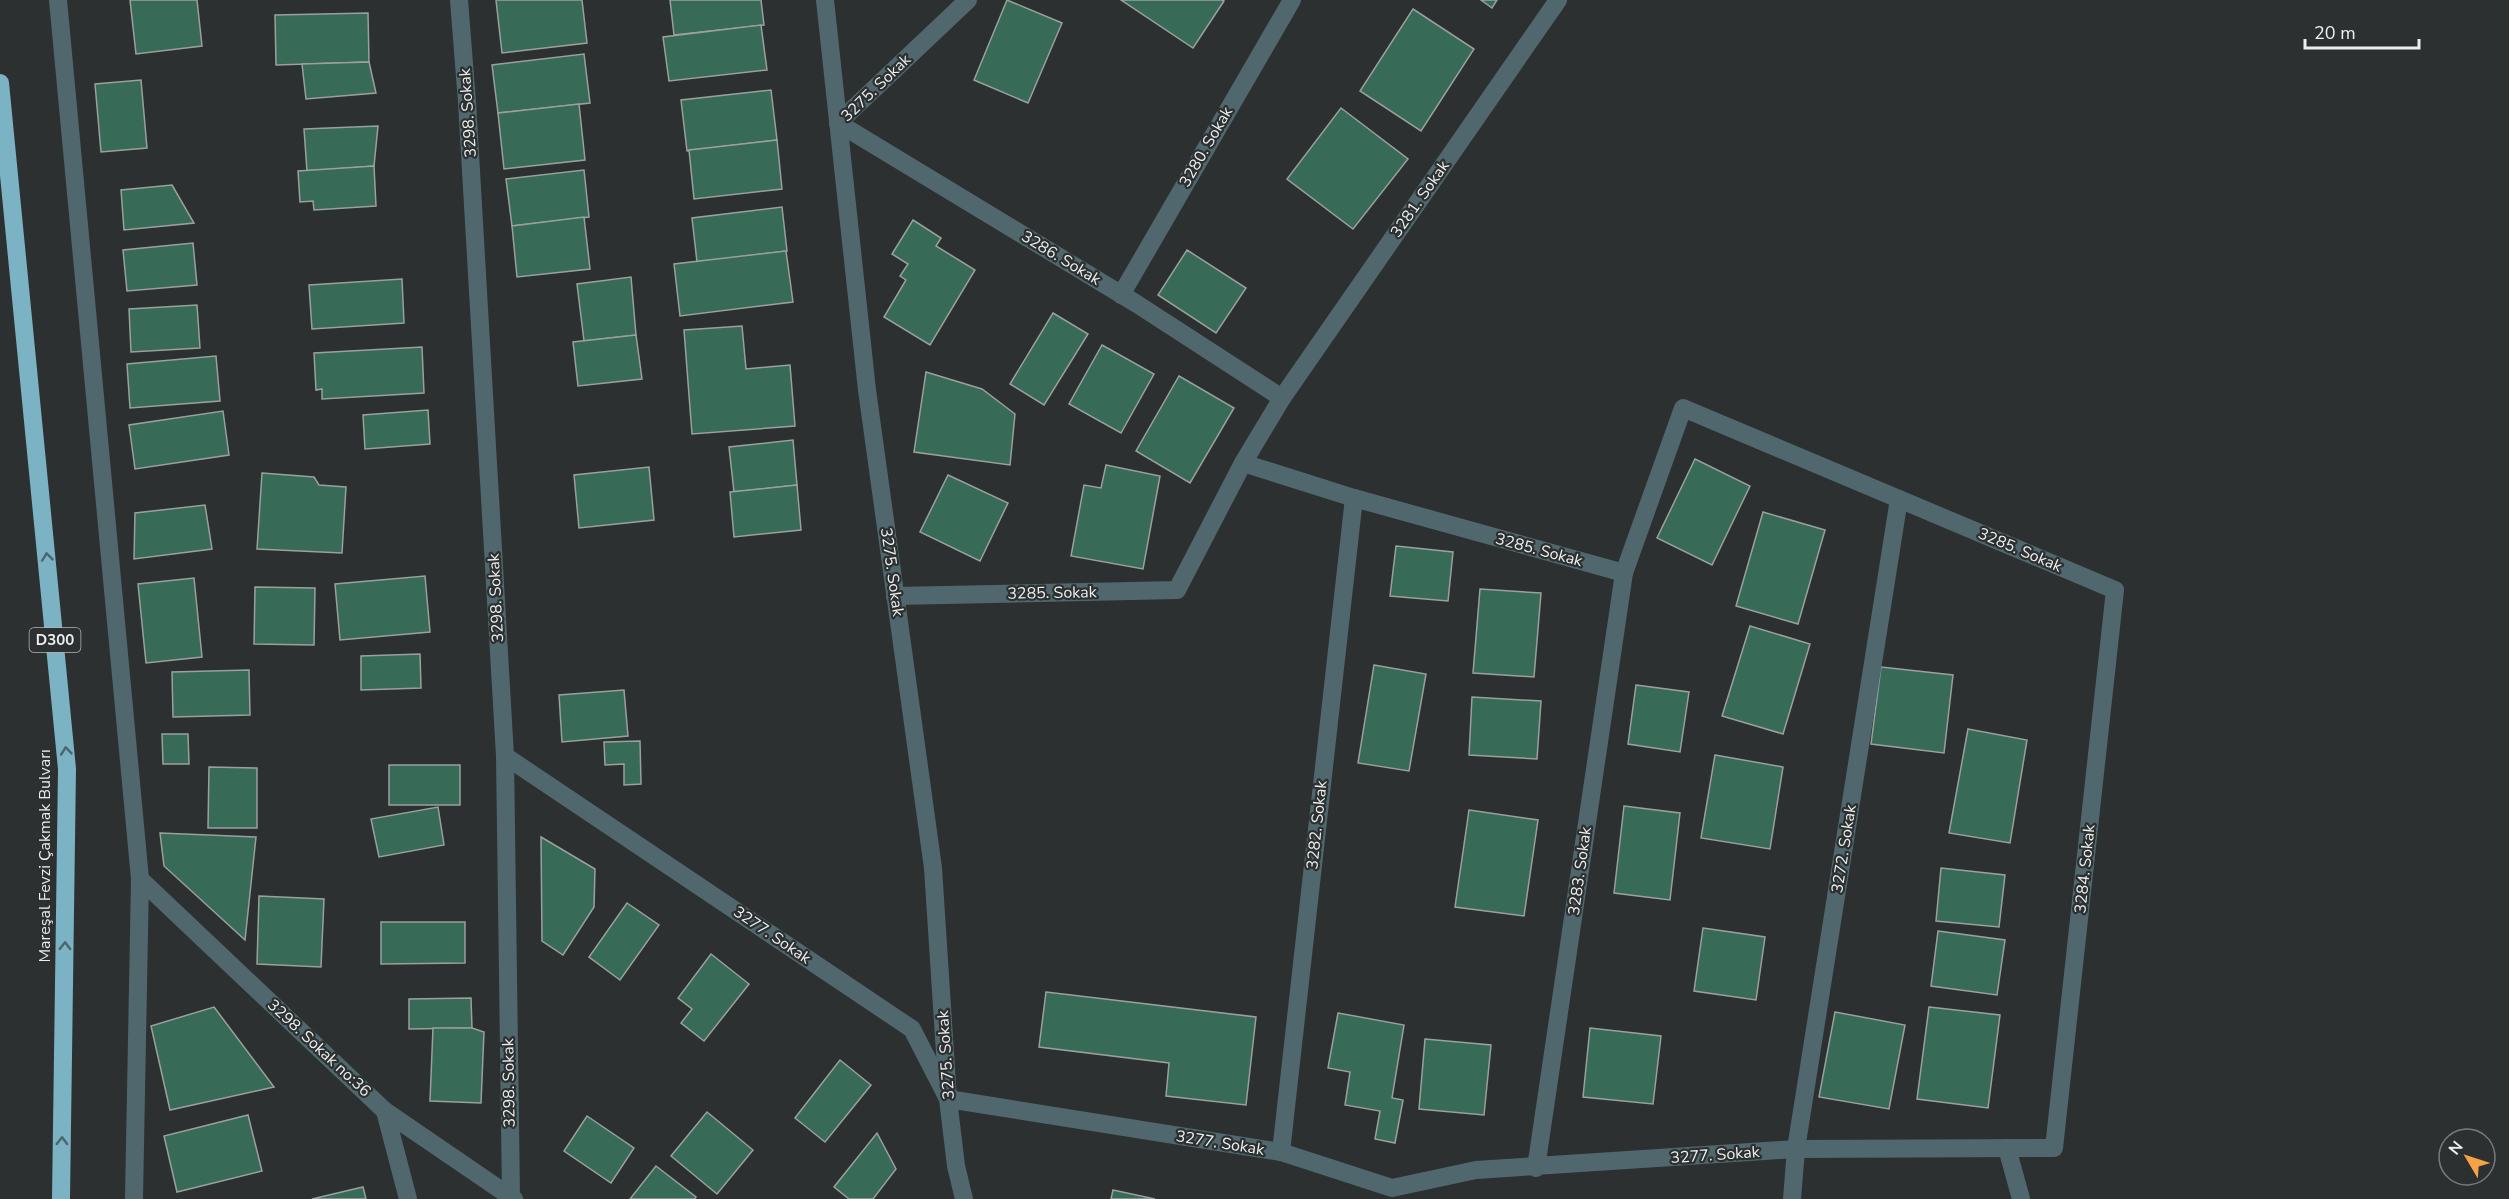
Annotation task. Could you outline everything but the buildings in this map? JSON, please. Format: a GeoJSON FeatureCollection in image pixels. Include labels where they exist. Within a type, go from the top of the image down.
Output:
{"type":"FeatureCollection","features":[{"type":"Feature","properties":{"kind":"highway","name":"Mareşal Fevzi Çakmak Bulvarı"},"geometry":{"type":"LineString","coordinates":[[0,83],[68,768],[62,1199]]}},
{"type":"Feature","properties":{"kind":"street"},"geometry":{"type":"LineString","coordinates":[[58,0],[140,879],[134,1199]]}},
{"type":"Feature","properties":{"kind":"street","name":"3298. Sokak"},"geometry":{"type":"LineString","coordinates":[[459,0],[468,114],[505,756],[512,1198]]}},
{"type":"Feature","properties":{"kind":"street"},"geometry":{"type":"LineString","coordinates":[[825,0],[838,123]]}},
{"type":"Feature","properties":{"kind":"street","name":"3275. Sokak"},"geometry":{"type":"LineString","coordinates":[[964,1199],[956,1166],[948,1099],[933,868],[867,390],[838,123],[968,0]]}},
{"type":"Feature","properties":{"kind":"street","name":"3280. Sokak"},"geometry":{"type":"LineString","coordinates":[[1121,295],[1292,0]]}},
{"type":"Feature","properties":{"kind":"street","name":"3281. Sokak"},"geometry":{"type":"LineString","coordinates":[[1243,463],[1282,398],[1558,0]]}},
{"type":"Feature","properties":{"kind":"street","name":"3286. Sokak"},"geometry":{"type":"LineString","coordinates":[[838,123],[1121,295],[1282,398]]}},
{"type":"Feature","properties":{"kind":"street","name":"3285. Sokak"},"geometry":{"type":"LineString","coordinates":[[896,596],[1177,590],[1243,463],[1354,498],[1624,573],[1683,408],[2115,590]]}},
{"type":"Feature","properties":{"kind":"street","name":"3282. Sokak"},"geometry":{"type":"LineString","coordinates":[[1281,1152],[1354,498]]}},
{"type":"Feature","properties":{"kind":"street","name":"3272. Sokak"},"geometry":{"type":"LineString","coordinates":[[1792,1199],[1796,1149],[1899,499]]}},
{"type":"Feature","properties":{"kind":"street","name":"3283. Sokak"},"geometry":{"type":"LineString","coordinates":[[1536,1168],[1624,573]]}},
{"type":"Feature","properties":{"kind":"street","name":"3284. Sokak"},"geometry":{"type":"LineString","coordinates":[[2054,1148],[2115,590]]}},
{"type":"Feature","properties":{"kind":"street","name":"3277. Sokak"},"geometry":{"type":"LineString","coordinates":[[505,756],[912,1029],[948,1099],[1281,1152],[1388,1193],[1476,1170],[1536,1168],[1796,1149],[2054,1148]]}},
{"type":"Feature","properties":{"kind":"street","name":"3298. Sokak no:36"},"geometry":{"type":"LineString","coordinates":[[140,879],[385,1111],[512,1198]]}},
{"type":"Feature","properties":{"kind":"street"},"geometry":{"type":"LineString","coordinates":[[385,1111],[408,1199]]}},
{"type":"Feature","properties":{"kind":"street"},"geometry":{"type":"LineString","coordinates":[[2007,1148],[2021,1199]]}}]}
